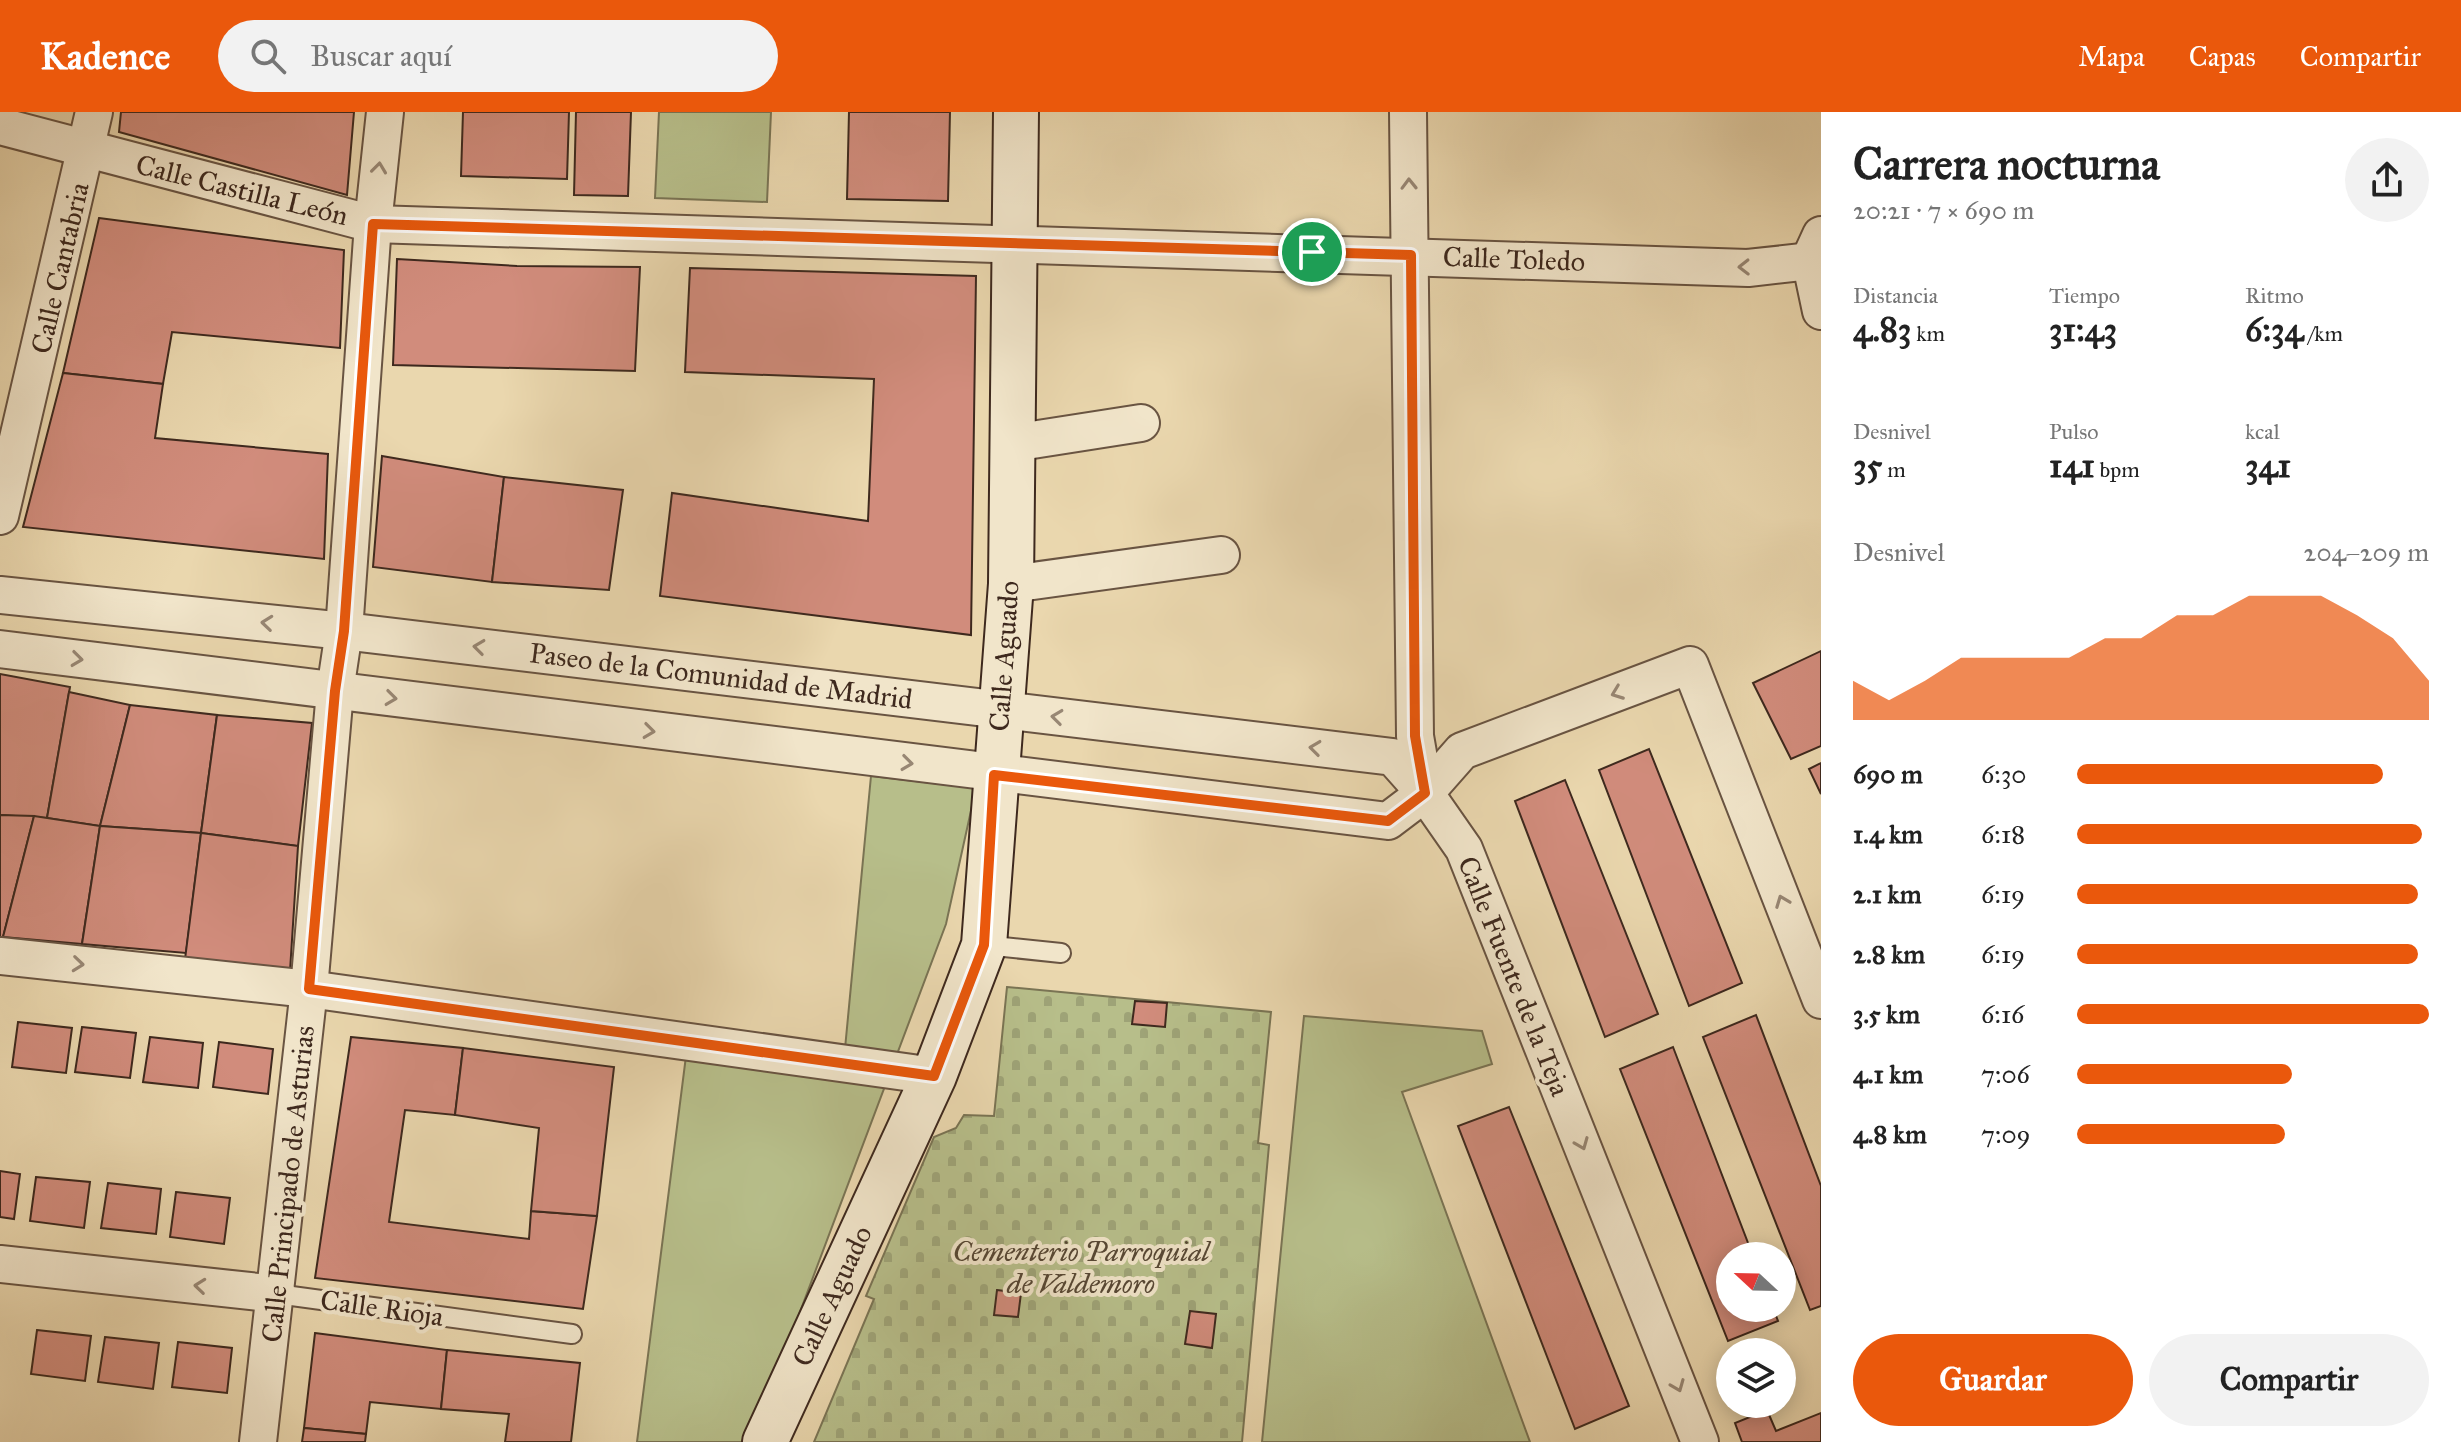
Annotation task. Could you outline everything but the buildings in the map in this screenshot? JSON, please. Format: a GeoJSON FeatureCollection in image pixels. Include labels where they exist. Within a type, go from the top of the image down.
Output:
{"type":"FeatureCollection","features":[{"type":"Feature","properties":{"kind":"street","name":"Calle Cantabria"},"geometry":{"type":"LineString","coordinates":[[0,516],[88,150],[94,112]]}},
{"type":"Feature","properties":{"kind":"street","name":"Calle Principado de Asturias"},"geometry":{"type":"LineString","coordinates":[[258,1442],[277,1294],[309,989],[335,691],[344,631],[373,224],[385,112]]}},
{"type":"Feature","properties":{"kind":"street","name":"Calle Aguado"},"geometry":{"type":"LineString","coordinates":[[765,1442],[934,1076],[984,945],[994,775],[1011,584],[1016,112]]}},
{"type":"Feature","properties":{"kind":"street","name":"Calle Fuente de la Teja"},"geometry":{"type":"LineString","coordinates":[[1408,112],[1415,736],[1425,793],[1464,849],[1700,1442]]}},
{"type":"Feature","properties":{"kind":"street","name":"Calle Castilla León"},"geometry":{"type":"LineString","coordinates":[[0,126],[373,224],[1015,242]]}},
{"type":"Feature","properties":{"kind":"street","name":"Calle Toledo"},"geometry":{"type":"LineString","coordinates":[[1015,242],[1748,268],[1817,251]]}},
{"type":"Feature","properties":{"kind":"street"},"geometry":{"type":"LineString","coordinates":[[1817,251],[1821,311]]}},
{"type":"Feature","properties":{"kind":"street"},"geometry":{"type":"LineString","coordinates":[[1013,443],[1141,423]]}},
{"type":"Feature","properties":{"kind":"street"},"geometry":{"type":"LineString","coordinates":[[1011,584],[1221,555]]}},
{"type":"Feature","properties":{"kind":"street","name":"Paseo de la Comunidad de Madrid"},"geometry":{"type":"LineString","coordinates":[[0,595],[344,631],[1393,757],[1425,793]]}},
{"type":"Feature","properties":{"kind":"street"},"geometry":{"type":"LineString","coordinates":[[0,649],[994,775],[1388,821],[1425,793],[1462,751],[1690,665],[1821,1000]]}},
{"type":"Feature","properties":{"kind":"street"},"geometry":{"type":"LineString","coordinates":[[0,956],[309,989],[934,1076]]}},
{"type":"Feature","properties":{"kind":"street","name":"Calle Rioja"},"geometry":{"type":"LineString","coordinates":[[0,1264],[277,1294]]}},
{"type":"Feature","properties":{"kind":"lane"},"geometry":{"type":"LineString","coordinates":[[984,945],[1061,953]]}},
{"type":"Feature","properties":{"kind":"lane","name":"Calle Rioja"},"geometry":{"type":"LineString","coordinates":[[277,1294],[572,1334]]}},
{"type":"Feature","properties":{"kind":"green space"},"geometry":{"type":"Polygon","coordinates":[[[659,112],[771,112],[767,202],[655,198],[659,112]]]}},
{"type":"Feature","properties":{"kind":"green space"},"geometry":{"type":"Polygon","coordinates":[[[871,776],[976,788],[946,924],[751,1442],[637,1442],[686,1056],[842,1080],[871,776]]]}},
{"type":"Feature","properties":{"kind":"green space","name":"Cementerio Parroquial de Valdemoro"},"geometry":{"type":"Polygon","coordinates":[[[1007,987],[1271,1012],[1258,1143],[1269,1145],[1242,1442],[814,1442],[874,1299],[866,1296],[934,1137],[956,1128],[964,1115],[994,1116],[1007,987]]]}},
{"type":"Feature","properties":{"kind":"green space"},"geometry":{"type":"Polygon","coordinates":[[[1304,1016],[1482,1031],[1492,1064],[1402,1092],[1530,1442],[1262,1442],[1304,1016]]]}},
{"type":"Feature","properties":{"kind":"route"},"geometry":{"type":"LineString","coordinates":[[373,224],[1312,252],[1411,255],[1415,736],[1425,793],[1388,821],[994,775],[984,945],[934,1076],[309,989],[335,691],[344,631],[373,224]]}}]}
